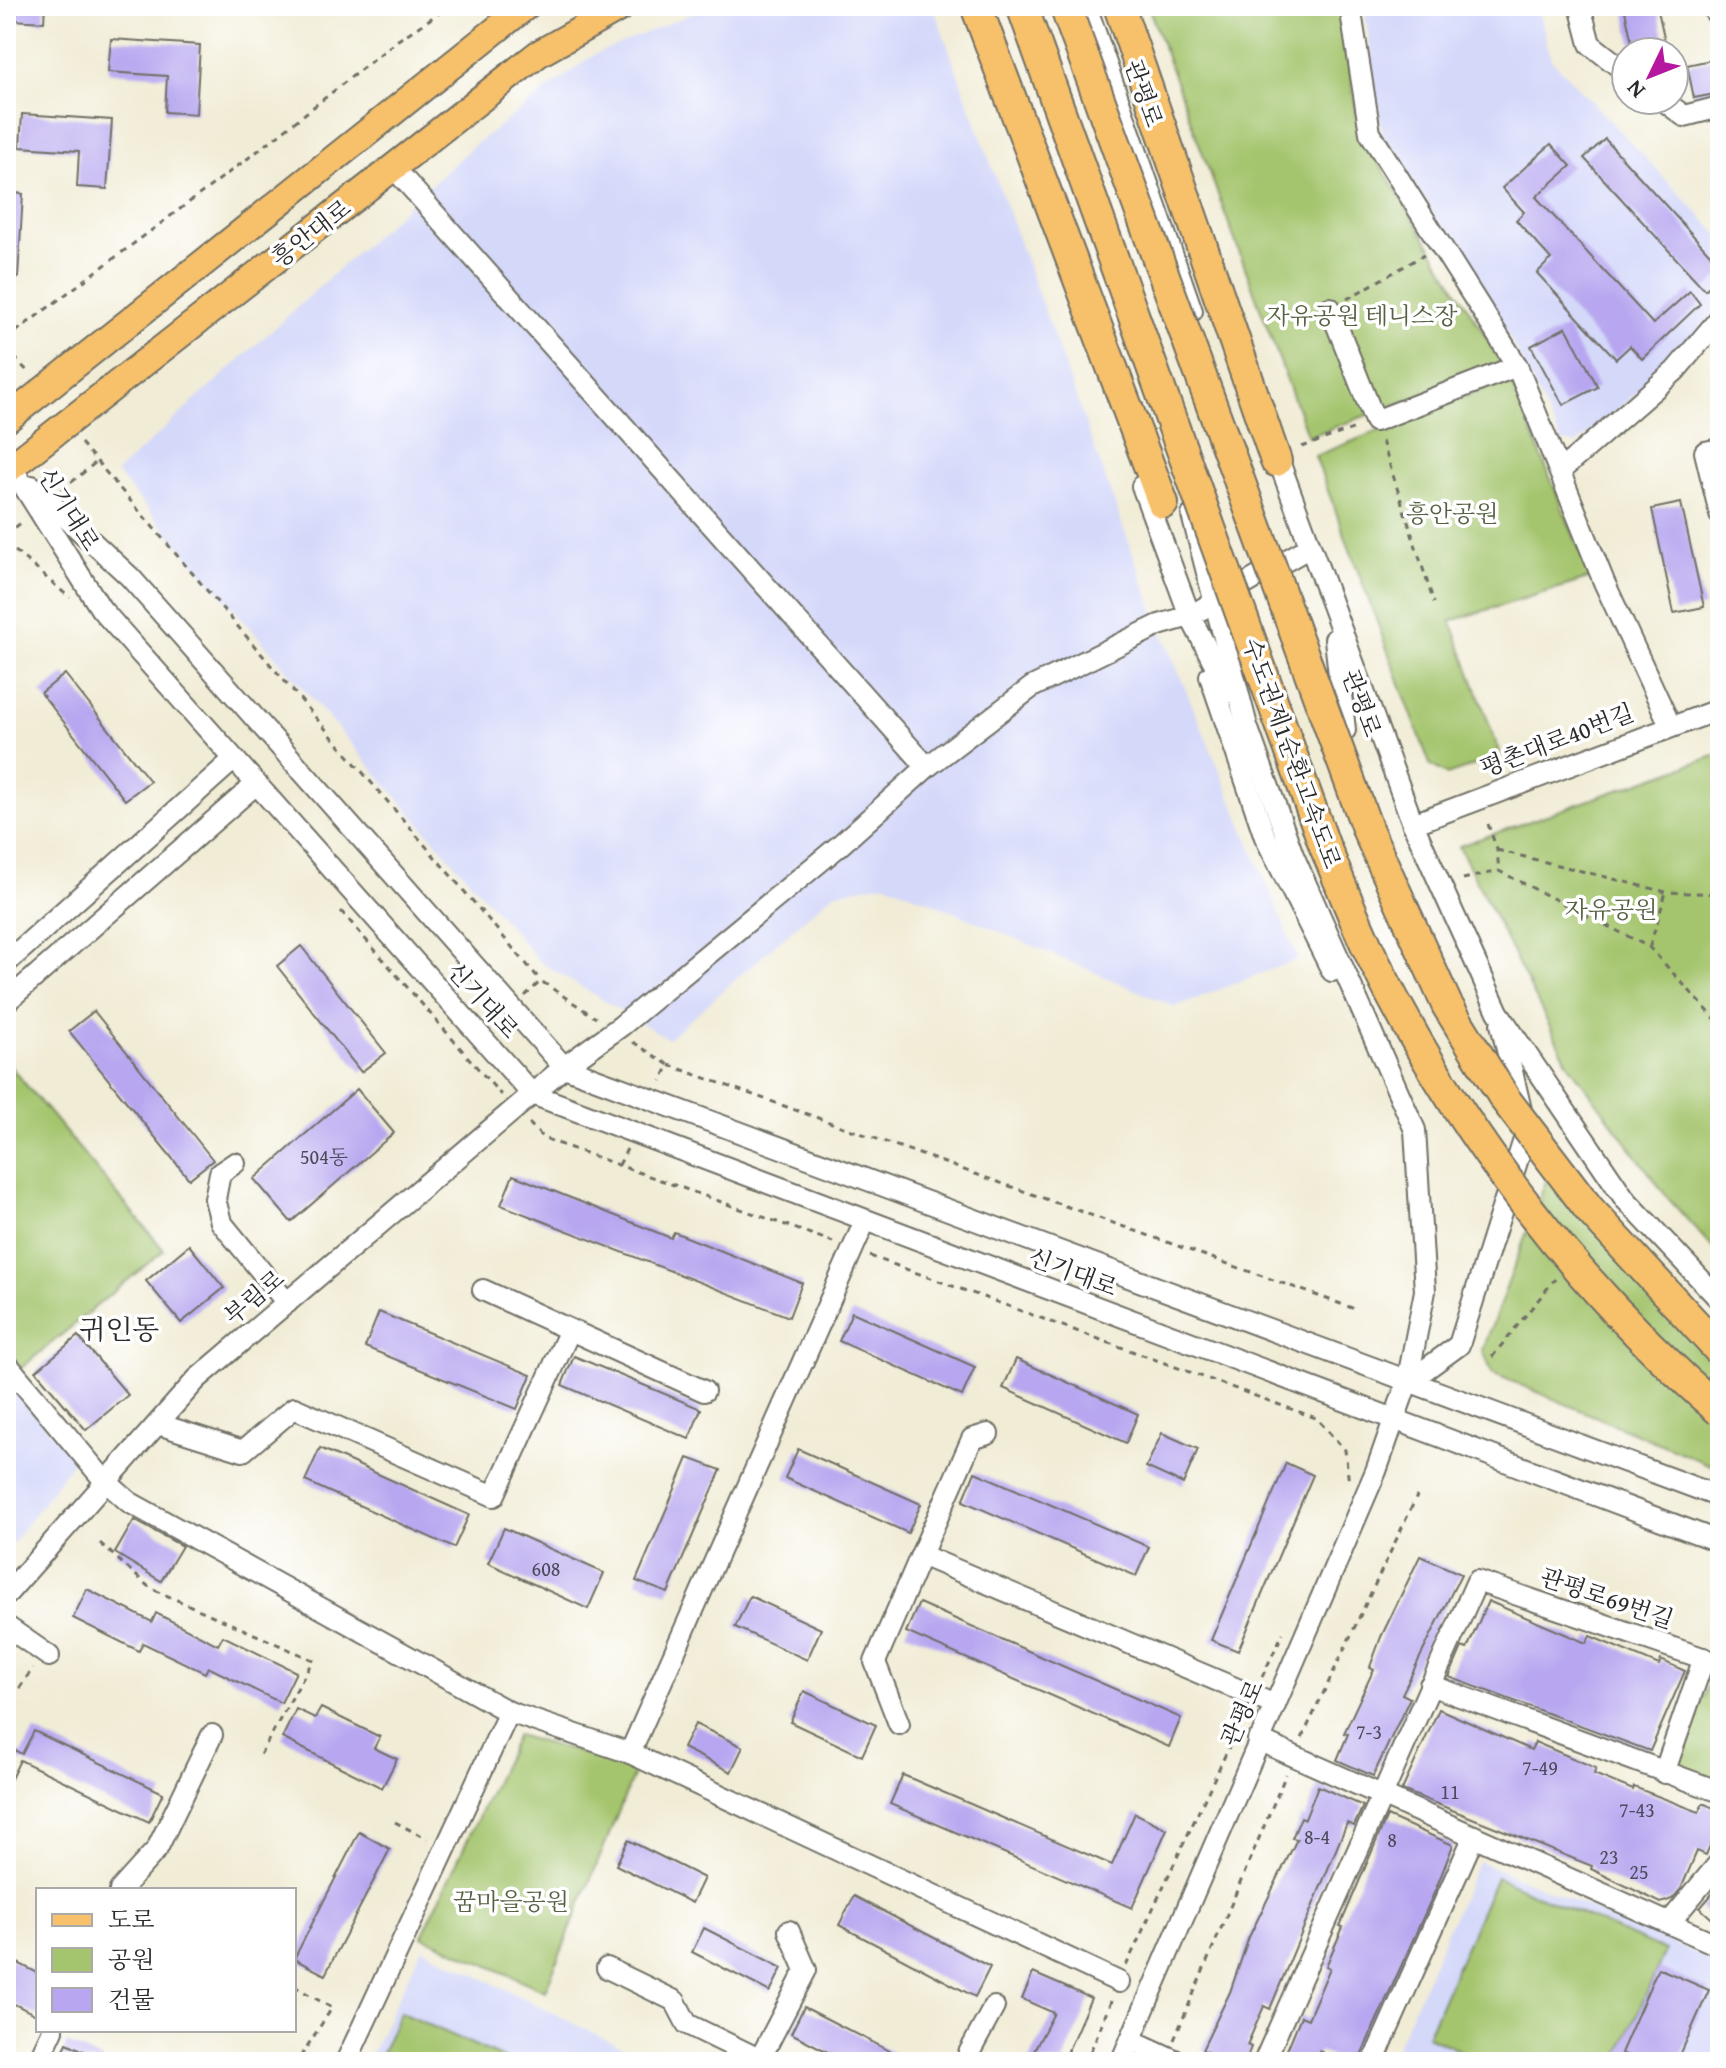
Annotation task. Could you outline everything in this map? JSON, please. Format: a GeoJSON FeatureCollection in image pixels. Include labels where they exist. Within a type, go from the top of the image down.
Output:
{"type":"FeatureCollection","features":[{"type":"Feature","properties":{"kind":"highway"},"geometry":{"type":"LineString","coordinates":[[976,6],[1163,503]]}},
{"type":"Feature","properties":{"kind":"highway","name":"수도권제1순환고속도로"},"geometry":{"type":"LineString","coordinates":[[1022,6],[1325,847],[1373,959],[1430,1063],[1490,1157],[1580,1271],[1661,1360],[1720,1411]]}},
{"type":"Feature","properties":{"kind":"highway","name":"수도권제1순환고속도로"},"geometry":{"type":"LineString","coordinates":[[1065,6],[1368,831],[1447,1005],[1505,1099],[1589,1209],[1720,1351]]}},
{"type":"Feature","properties":{"kind":"highway"},"geometry":{"type":"LineString","coordinates":[[1122,6],[1147,83],[1289,454]]}},
{"type":"Feature","properties":{"kind":"main road","name":"흥안대로"},"geometry":{"type":"LineString","coordinates":[[6,420],[526,6]]}},
{"type":"Feature","properties":{"kind":"main road","name":"흥안대로"},"geometry":{"type":"LineString","coordinates":[[8,465],[68,422],[538,54],[623,6]]}},
{"type":"Feature","properties":{"kind":"street"},"geometry":{"type":"LineString","coordinates":[[963,6],[1190,616],[1265,837],[1288,888],[1415,1130]]}},
{"type":"Feature","properties":{"kind":"street","name":"관평로"},"geometry":{"type":"LineString","coordinates":[[1011,6],[1171,433],[1247,726],[1293,855],[1415,1130],[1425,1291],[1407,1383],[1376,1471],[1121,2062]]}},
{"type":"Feature","properties":{"kind":"street","name":"관평로"},"geometry":{"type":"LineString","coordinates":[[1086,6],[1282,562],[1379,822],[1442,962],[1526,1133]]}},
{"type":"Feature","properties":{"kind":"street"},"geometry":{"type":"LineString","coordinates":[[1122,6],[1289,454],[1308,548],[1413,824],[1498,1012],[1625,1199],[1720,1300]]}},
{"type":"Feature","properties":{"kind":"street"},"geometry":{"type":"LineString","coordinates":[[1350,6],[1370,133],[1517,366],[1604,582],[1670,725]]}},
{"type":"Feature","properties":{"kind":"street"},"geometry":{"type":"LineString","coordinates":[[1580,6],[1590,44],[1610,60]]}},
{"type":"Feature","properties":{"kind":"street"},"geometry":{"type":"LineString","coordinates":[[1713,6],[1715,12],[1720,10]]}},
{"type":"Feature","properties":{"kind":"street"},"geometry":{"type":"LineString","coordinates":[[1690,114],[1720,107]]}},
{"type":"Feature","properties":{"kind":"street"},"geometry":{"type":"LineString","coordinates":[[394,168],[927,767]]}},
{"type":"Feature","properties":{"kind":"street"},"geometry":{"type":"LineString","coordinates":[[1330,308],[1375,421],[1517,366]]}},
{"type":"Feature","properties":{"kind":"street"},"geometry":{"type":"LineString","coordinates":[[1560,471],[1675,371],[1720,318]]}},
{"type":"Feature","properties":{"kind":"street"},"geometry":{"type":"LineString","coordinates":[[1719,509],[1705,452],[1720,449]]}},
{"type":"Feature","properties":{"kind":"street","name":"신기대로"},"geometry":{"type":"LineString","coordinates":[[8,465],[101,609],[532,1094],[1720,1543]]}},
{"type":"Feature","properties":{"kind":"street","name":"신기대로"},"geometry":{"type":"LineString","coordinates":[[8,465],[130,577],[564,1067],[1720,1497]]}},
{"type":"Feature","properties":{"kind":"street"},"geometry":{"type":"LineString","coordinates":[[1163,503],[1190,616],[1247,726]]}},
{"type":"Feature","properties":{"kind":"street","name":"부림로"},"geometry":{"type":"LineString","coordinates":[[6,1595],[104,1480],[197,1379],[564,1067],[621,1026],[840,845],[927,767],[1032,687],[1159,625],[1190,616],[1308,548]]}},
{"type":"Feature","properties":{"kind":"street"},"geometry":{"type":"LineString","coordinates":[[1332,610],[1345,730]]}},
{"type":"Feature","properties":{"kind":"street","name":"평촌대로40번길"},"geometry":{"type":"LineString","coordinates":[[1413,824],[1670,725],[1720,709]]}},
{"type":"Feature","properties":{"kind":"street"},"geometry":{"type":"LineString","coordinates":[[6,963],[233,760]]}},
{"type":"Feature","properties":{"kind":"street"},"geometry":{"type":"LineString","coordinates":[[6,1002],[255,785]]}},
{"type":"Feature","properties":{"kind":"street"},"geometry":{"type":"LineString","coordinates":[[1498,1012],[1526,1133],[1720,1341]]}},
{"type":"Feature","properties":{"kind":"street"},"geometry":{"type":"LineString","coordinates":[[1407,1383],[1459,1345],[1526,1133]]}},
{"type":"Feature","properties":{"kind":"street"},"geometry":{"type":"LineString","coordinates":[[235,1163],[220,1173],[215,1199],[221,1222],[287,1303]]}},
{"type":"Feature","properties":{"kind":"street"},"geometry":{"type":"LineString","coordinates":[[630,1753],[865,1221]]}},
{"type":"Feature","properties":{"kind":"street"},"geometry":{"type":"LineString","coordinates":[[483,1290],[704,1391]]}},
{"type":"Feature","properties":{"kind":"street"},"geometry":{"type":"LineString","coordinates":[[158,1424],[243,1451],[294,1408],[494,1496],[570,1330]]}},
{"type":"Feature","properties":{"kind":"street"},"geometry":{"type":"LineString","coordinates":[[6,1363],[104,1480],[129,1502],[509,1712],[630,1753],[1119,1982]]}},
{"type":"Feature","properties":{"kind":"street"},"geometry":{"type":"LineString","coordinates":[[899,1724],[875,1662],[972,1439],[988,1434]]}},
{"type":"Feature","properties":{"kind":"street"},"geometry":{"type":"LineString","coordinates":[[921,1555],[1275,1705]]}},
{"type":"Feature","properties":{"kind":"street","name":"관평로69번길"},"geometry":{"type":"LineString","coordinates":[[1264,2062],[1477,1581],[1712,1661],[1664,1773]]}},
{"type":"Feature","properties":{"kind":"street"},"geometry":{"type":"LineString","coordinates":[[6,1626],[46,1654]]}},
{"type":"Feature","properties":{"kind":"street"},"geometry":{"type":"LineString","coordinates":[[1430,1685],[1720,1792]]}},
{"type":"Feature","properties":{"kind":"street"},"geometry":{"type":"LineString","coordinates":[[346,2062],[509,1712]]}},
{"type":"Feature","properties":{"kind":"street"},"geometry":{"type":"LineString","coordinates":[[122,1888],[157,1849],[212,1735]]}},
{"type":"Feature","properties":{"kind":"street"},"geometry":{"type":"LineString","coordinates":[[1258,1740],[1720,1946]]}},
{"type":"Feature","properties":{"kind":"street"},"geometry":{"type":"LineString","coordinates":[[1373,2062],[1474,1836]]}},
{"type":"Feature","properties":{"kind":"street"},"geometry":{"type":"LineString","coordinates":[[1669,1923],[1720,1862]]}},
{"type":"Feature","properties":{"kind":"street"},"geometry":{"type":"LineString","coordinates":[[607,1968],[675,2001],[687,2024],[763,2061],[806,1970],[789,1931]]}},
{"type":"Feature","properties":{"kind":"street"},"geometry":{"type":"LineString","coordinates":[[973,2062],[969,2053],[994,2007]]}},
{"type":"Feature","properties":{"kind":"street"},"geometry":{"type":"LineString","coordinates":[[38,2062],[52,2032]]}},
{"type":"Feature","properties":{"kind":"street"},"geometry":{"type":"LineString","coordinates":[[1131,2040],[1179,2062]]}},
{"type":"Feature","properties":{"kind":"path"},"geometry":{"type":"LineString","coordinates":[[6,339],[263,147],[398,40],[450,6]]}},
{"type":"Feature","properties":{"kind":"path"},"geometry":{"type":"LineString","coordinates":[[1330,308],[1441,246]]}},
{"type":"Feature","properties":{"kind":"path"},"geometry":{"type":"LineString","coordinates":[[6,348],[45,389]]}},
{"type":"Feature","properties":{"kind":"path"},"geometry":{"type":"LineString","coordinates":[[1289,454],[1375,421],[1434,603]]}},
{"type":"Feature","properties":{"kind":"path"},"geometry":{"type":"LineString","coordinates":[[68,422],[95,463],[541,981]]}},
{"type":"Feature","properties":{"kind":"path"},"geometry":{"type":"LineString","coordinates":[[1488,824],[1497,850],[1499,871]]}},
{"type":"Feature","properties":{"kind":"path"},"geometry":{"type":"LineString","coordinates":[[1497,850],[1666,892],[1720,894]]}},
{"type":"Feature","properties":{"kind":"path"},"geometry":{"type":"LineString","coordinates":[[1463,879],[1499,871],[1649,947],[1720,1024]]}},
{"type":"Feature","properties":{"kind":"path"},"geometry":{"type":"LineString","coordinates":[[1649,947],[1666,892]]}},
{"type":"Feature","properties":{"kind":"path"},"geometry":{"type":"LineString","coordinates":[[669,1065],[1355,1309]]}},
{"type":"Feature","properties":{"kind":"path"},"geometry":{"type":"LineString","coordinates":[[1492,1357],[1558,1276]]}},
{"type":"Feature","properties":{"kind":"path"},"geometry":{"type":"LineString","coordinates":[[1345,1450],[1350,1492]]}},
{"type":"Feature","properties":{"kind":"path"},"geometry":{"type":"LineString","coordinates":[[100,1543],[150,1588],[313,1660],[259,1757]]}},
{"type":"Feature","properties":{"kind":"path"},"geometry":{"type":"LineString","coordinates":[[1086,2062],[1119,1982],[1285,1628]]}},
{"type":"Feature","properties":{"kind":"path"},"geometry":{"type":"LineString","coordinates":[[6,1708],[46,1654]]}},
{"type":"Feature","properties":{"kind":"path"},"geometry":{"type":"LineString","coordinates":[[395,1822],[446,1849]]}},
{"type":"Feature","properties":{"kind":"path"},"geometry":{"type":"LineString","coordinates":[[296,1987],[332,2008],[297,2062]]}},
{"type":"Feature","properties":{"kind":"shaded area"},"geometry":{"type":"Polygon","coordinates":[[[710,6],[929,6],[937,16],[1159,625],[1298,959],[1175,1007],[886,883],[834,893],[668,1039],[541,963],[116,473],[474,145],[593,55],[710,6]]]}},
{"type":"Feature","properties":{"kind":"shaded area"},"geometry":{"type":"Polygon","coordinates":[[[1364,6],[1538,6],[1551,59],[1720,236],[1720,306],[1669,366],[1576,444],[1562,442],[1509,337],[1382,134],[1364,6]]]}},
{"type":"Feature","properties":{"kind":"shaded area"},"geometry":{"type":"Polygon","coordinates":[[[6,1379],[74,1460],[6,1552],[6,1379]]]}},
{"type":"Feature","properties":{"kind":"shaded area"},"geometry":{"type":"Polygon","coordinates":[[[1478,1861],[1720,1963],[1720,2062],[1390,2062],[1478,1861]]]}},
{"type":"Feature","properties":{"kind":"shaded area"},"geometry":{"type":"Polygon","coordinates":[[[422,1948],[652,2062],[367,2062],[422,1948]]]}},
{"type":"Feature","properties":{"kind":"green space","name":"자유공원 테니스장"},"geometry":{"type":"Polygon","coordinates":[[[1148,6],[1339,6],[1360,132],[1503,365],[1308,437],[1148,6]]]}},
{"type":"Feature","properties":{"kind":"green space","name":"흥안공원"},"geometry":{"type":"Polygon","coordinates":[[[1510,379],[1591,578],[1451,621],[1501,756],[1447,775],[1430,764],[1315,456],[1510,379]]]}},
{"type":"Feature","properties":{"kind":"green space","name":"자유공원"},"geometry":{"type":"Polygon","coordinates":[[[1720,754],[1720,1256],[1667,1197],[1568,1063],[1459,846],[1720,754]]]}},
{"type":"Feature","properties":{"kind":"green space"},"geometry":{"type":"Polygon","coordinates":[[[6,1061],[164,1250],[20,1369],[6,1352],[6,1061]]]}},
{"type":"Feature","properties":{"kind":"green space"},"geometry":{"type":"Polygon","coordinates":[[[1552,1165],[1720,1358],[1720,1469],[1492,1373],[1483,1350],[1552,1165]]]}},
{"type":"Feature","properties":{"kind":"green space"},"geometry":{"type":"Polygon","coordinates":[[[1712,1672],[1720,1675],[1720,1785],[1678,1770],[1712,1672]]]}},
{"type":"Feature","properties":{"kind":"green space","name":"꿈마을공원"},"geometry":{"type":"Polygon","coordinates":[[[517,1735],[636,1769],[545,1991],[422,1936],[517,1735]]]}},
{"type":"Feature","properties":{"kind":"green space"},"geometry":{"type":"Polygon","coordinates":[[[1496,1877],[1665,1951],[1616,2062],[1485,2062],[1427,2036],[1496,1877]]]}},
{"type":"Feature","properties":{"kind":"green space"},"geometry":{"type":"Polygon","coordinates":[[[400,2012],[512,2062],[378,2062],[400,2012]]]}},
{"type":"Feature","properties":{"kind":"building"},"geometry":{"type":"Polygon","coordinates":[[[14,6],[45,6],[44,22],[13,20],[14,6]]]}},
{"type":"Feature","properties":{"kind":"building"},"geometry":{"type":"Polygon","coordinates":[[[1624,6],[1657,6],[1664,36],[1631,36],[1624,6]]]}},
{"type":"Feature","properties":{"kind":"building"},"geometry":{"type":"Polygon","coordinates":[[[111,39],[200,45],[196,114],[165,112],[167,76],[108,72],[111,39]]]}},
{"type":"Feature","properties":{"kind":"building"},"geometry":{"type":"Polygon","coordinates":[[[1720,58],[1720,93],[1694,98],[1690,64],[1720,58]]]}},
{"type":"Feature","properties":{"kind":"building"},"geometry":{"type":"Polygon","coordinates":[[[22,114],[112,120],[107,189],[77,187],[79,151],[20,147],[22,114]]]}},
{"type":"Feature","properties":{"kind":"building"},"geometry":{"type":"Polygon","coordinates":[[[1605,139],[1720,265],[1720,276],[1705,290],[1584,158],[1605,139]]]}},
{"type":"Feature","properties":{"kind":"building"},"geometry":{"type":"Polygon","coordinates":[[[1551,144],[1571,166],[1536,197],[1653,324],[1690,291],[1700,304],[1642,359],[1630,346],[1616,359],[1537,273],[1551,259],[1516,220],[1524,212],[1502,188],[1551,144]]]}},
{"type":"Feature","properties":{"kind":"building"},"geometry":{"type":"Polygon","coordinates":[[[6,192],[23,194],[18,278],[6,278],[6,192]]]}},
{"type":"Feature","properties":{"kind":"building"},"geometry":{"type":"Polygon","coordinates":[[[1566,327],[1598,387],[1563,405],[1531,346],[1566,327]]]}},
{"type":"Feature","properties":{"kind":"building"},"geometry":{"type":"Polygon","coordinates":[[[1681,503],[1704,607],[1674,613],[1652,509],[1681,503]]]}},
{"type":"Feature","properties":{"kind":"building"},"geometry":{"type":"Polygon","coordinates":[[[65,674],[150,781],[125,800],[41,693],[65,674]]]}},
{"type":"Feature","properties":{"kind":"building"},"geometry":{"type":"Polygon","coordinates":[[[301,946],[386,1053],[361,1072],[277,966],[301,946]]]}},
{"type":"Feature","properties":{"kind":"building"},"geometry":{"type":"Polygon","coordinates":[[[94,1011],[213,1160],[189,1179],[69,1031],[94,1011]]]}},
{"type":"Feature","properties":{"kind":"building"},"geometry":{"type":"Polygon","coordinates":[[[357,1089],[394,1133],[291,1222],[254,1179],[357,1089]]]}},
{"type":"Feature","properties":{"kind":"building"},"geometry":{"type":"Polygon","coordinates":[[[513,1175],[671,1238],[674,1232],[802,1283],[789,1317],[501,1205],[513,1175]]]}},
{"type":"Feature","properties":{"kind":"building"},"geometry":{"type":"Polygon","coordinates":[[[189,1245],[224,1288],[181,1323],[146,1281],[189,1245]]]}},
{"type":"Feature","properties":{"kind":"building"},"geometry":{"type":"Polygon","coordinates":[[[379,1312],[531,1375],[517,1409],[365,1347],[379,1312]]]}},
{"type":"Feature","properties":{"kind":"building"},"geometry":{"type":"Polygon","coordinates":[[[852,1312],[975,1367],[962,1396],[839,1341],[852,1312]]]}},
{"type":"Feature","properties":{"kind":"building"},"geometry":{"type":"Polygon","coordinates":[[[78,1336],[128,1395],[86,1430],[36,1371],[78,1336]]]}},
{"type":"Feature","properties":{"kind":"building"},"geometry":{"type":"Polygon","coordinates":[[[574,1356],[701,1409],[689,1439],[562,1385],[574,1356]]]}},
{"type":"Feature","properties":{"kind":"building"},"geometry":{"type":"Polygon","coordinates":[[[1016,1359],[1138,1414],[1126,1443],[1003,1388],[1016,1359]]]}},
{"type":"Feature","properties":{"kind":"building"},"geometry":{"type":"Polygon","coordinates":[[[1162,1433],[1198,1449],[1183,1484],[1146,1467],[1162,1433]]]}},
{"type":"Feature","properties":{"kind":"building"},"geometry":{"type":"Polygon","coordinates":[[[320,1448],[469,1515],[454,1548],[305,1481],[320,1448]]]}},
{"type":"Feature","properties":{"kind":"building"},"geometry":{"type":"Polygon","coordinates":[[[798,1449],[921,1504],[908,1533],[785,1478],[798,1449]]]}},
{"type":"Feature","properties":{"kind":"building"},"geometry":{"type":"Polygon","coordinates":[[[688,1458],[721,1470],[668,1593],[636,1581],[688,1458]]]}},
{"type":"Feature","properties":{"kind":"building"},"geometry":{"type":"Polygon","coordinates":[[[1286,1463],[1313,1475],[1238,1651],[1211,1640],[1286,1463]]]}},
{"type":"Feature","properties":{"kind":"building"},"geometry":{"type":"Polygon","coordinates":[[[975,1472],[1149,1547],[1136,1576],[963,1501],[975,1472]]]}},
{"type":"Feature","properties":{"kind":"building"},"geometry":{"type":"Polygon","coordinates":[[[134,1520],[182,1546],[161,1581],[115,1553],[134,1520]]]}},
{"type":"Feature","properties":{"kind":"building"},"geometry":{"type":"Polygon","coordinates":[[[504,1528],[604,1573],[588,1609],[488,1563],[504,1528]]]}},
{"type":"Feature","properties":{"kind":"building"},"geometry":{"type":"Polygon","coordinates":[[[1420,1556],[1461,1574],[1402,1694],[1410,1698],[1373,1776],[1337,1760],[1348,1734],[1344,1733],[1374,1669],[1370,1667],[1381,1637],[1420,1556]]]}},
{"type":"Feature","properties":{"kind":"building"},"geometry":{"type":"Polygon","coordinates":[[[87,1589],[152,1622],[156,1613],[218,1645],[223,1636],[296,1672],[281,1703],[208,1667],[205,1673],[143,1643],[139,1651],[73,1618],[87,1589]]]}},
{"type":"Feature","properties":{"kind":"building"},"geometry":{"type":"Polygon","coordinates":[[[750,1596],[821,1629],[807,1660],[735,1627],[750,1596]]]}},
{"type":"Feature","properties":{"kind":"building"},"geometry":{"type":"Polygon","coordinates":[[[1488,1601],[1586,1643],[1590,1636],[1659,1665],[1661,1660],[1685,1671],[1650,1751],[1449,1677],[1462,1647],[1467,1649],[1488,1601]]]}},
{"type":"Feature","properties":{"kind":"building"},"geometry":{"type":"Polygon","coordinates":[[[919,1603],[1181,1718],[1169,1747],[906,1632],[919,1603]]]}},
{"type":"Feature","properties":{"kind":"building"},"geometry":{"type":"Polygon","coordinates":[[[804,1691],[876,1725],[862,1756],[790,1722],[804,1691]]]}},
{"type":"Feature","properties":{"kind":"building"},"geometry":{"type":"Polygon","coordinates":[[[321,1708],[380,1737],[374,1748],[397,1759],[382,1788],[282,1738],[296,1709],[315,1718],[321,1708]]]}},
{"type":"Feature","properties":{"kind":"building"},"geometry":{"type":"Polygon","coordinates":[[[1439,1709],[1531,1750],[1535,1742],[1596,1768],[1594,1774],[1633,1790],[1634,1787],[1699,1812],[1703,1803],[1720,1811],[1720,1822],[1706,1855],[1697,1851],[1681,1889],[1672,1899],[1661,1903],[1591,1869],[1592,1866],[1402,1790],[1439,1709]]]}},
{"type":"Feature","properties":{"kind":"building"},"geometry":{"type":"Polygon","coordinates":[[[695,1724],[743,1747],[731,1772],[683,1748],[695,1724]]]}},
{"type":"Feature","properties":{"kind":"building"},"geometry":{"type":"Polygon","coordinates":[[[34,1731],[163,1793],[149,1822],[20,1760],[6,1789],[6,1746],[22,1754],[34,1731]]]}},
{"type":"Feature","properties":{"kind":"building"},"geometry":{"type":"Polygon","coordinates":[[[903,1775],[1112,1865],[1135,1813],[1167,1829],[1132,1908],[890,1804],[903,1775]]]}},
{"type":"Feature","properties":{"kind":"building"},"geometry":{"type":"Polygon","coordinates":[[[1318,1786],[1363,1806],[1354,1826],[1347,1823],[1270,2009],[1264,2006],[1247,2045],[1251,2047],[1245,2062],[1229,2062],[1202,2050],[1230,1992],[1249,1937],[1297,1839],[1292,1838],[1301,1817],[1305,1819],[1318,1786]]]}},
{"type":"Feature","properties":{"kind":"building"},"geometry":{"type":"Polygon","coordinates":[[[1387,1816],[1453,1845],[1435,1891],[1358,2062],[1344,2062],[1319,2051],[1314,2062],[1282,2062],[1301,2016],[1308,2019],[1330,1968],[1326,1966],[1343,1927],[1340,1926],[1387,1816]]]}},
{"type":"Feature","properties":{"kind":"building"},"geometry":{"type":"Polygon","coordinates":[[[359,1832],[390,1849],[325,1975],[296,1960],[359,1832]]]}},
{"type":"Feature","properties":{"kind":"building"},"geometry":{"type":"Polygon","coordinates":[[[628,1840],[704,1878],[692,1903],[616,1865],[628,1840]]]}},
{"type":"Feature","properties":{"kind":"building"},"geometry":{"type":"Polygon","coordinates":[[[1720,1885],[1720,1926],[1700,1908],[1720,1885]]]}},
{"type":"Feature","properties":{"kind":"building"},"geometry":{"type":"Polygon","coordinates":[[[854,1896],[990,1967],[975,1997],[839,1925],[854,1896]]]}},
{"type":"Feature","properties":{"kind":"building"},"geometry":{"type":"Polygon","coordinates":[[[704,1928],[782,1968],[770,1992],[692,1952],[704,1928]]]}},
{"type":"Feature","properties":{"kind":"building"},"geometry":{"type":"Polygon","coordinates":[[[6,1957],[36,1972],[36,2015],[6,2000],[6,1957]]]}},
{"type":"Feature","properties":{"kind":"building"},"geometry":{"type":"Polygon","coordinates":[[[1658,1968],[1709,1990],[1677,2062],[1643,2062],[1621,2053],[1658,1968]]]}},
{"type":"Feature","properties":{"kind":"building"},"geometry":{"type":"Polygon","coordinates":[[[1033,1973],[1091,1998],[1063,2062],[1028,2062],[1054,2013],[1022,1999],[1033,1973]]]}},
{"type":"Feature","properties":{"kind":"building"},"geometry":{"type":"Polygon","coordinates":[[[804,2007],[911,2062],[847,2062],[791,2033],[804,2007]]]}},
{"type":"Feature","properties":{"kind":"building"},"geometry":{"type":"Polygon","coordinates":[[[67,2043],[106,2062],[58,2062],[67,2043]]]}},
{"type":"Feature","properties":{"kind":"district","name":"귀인동"},"geometry":{"type":"Point","coordinates":[119,1328]}}]}
